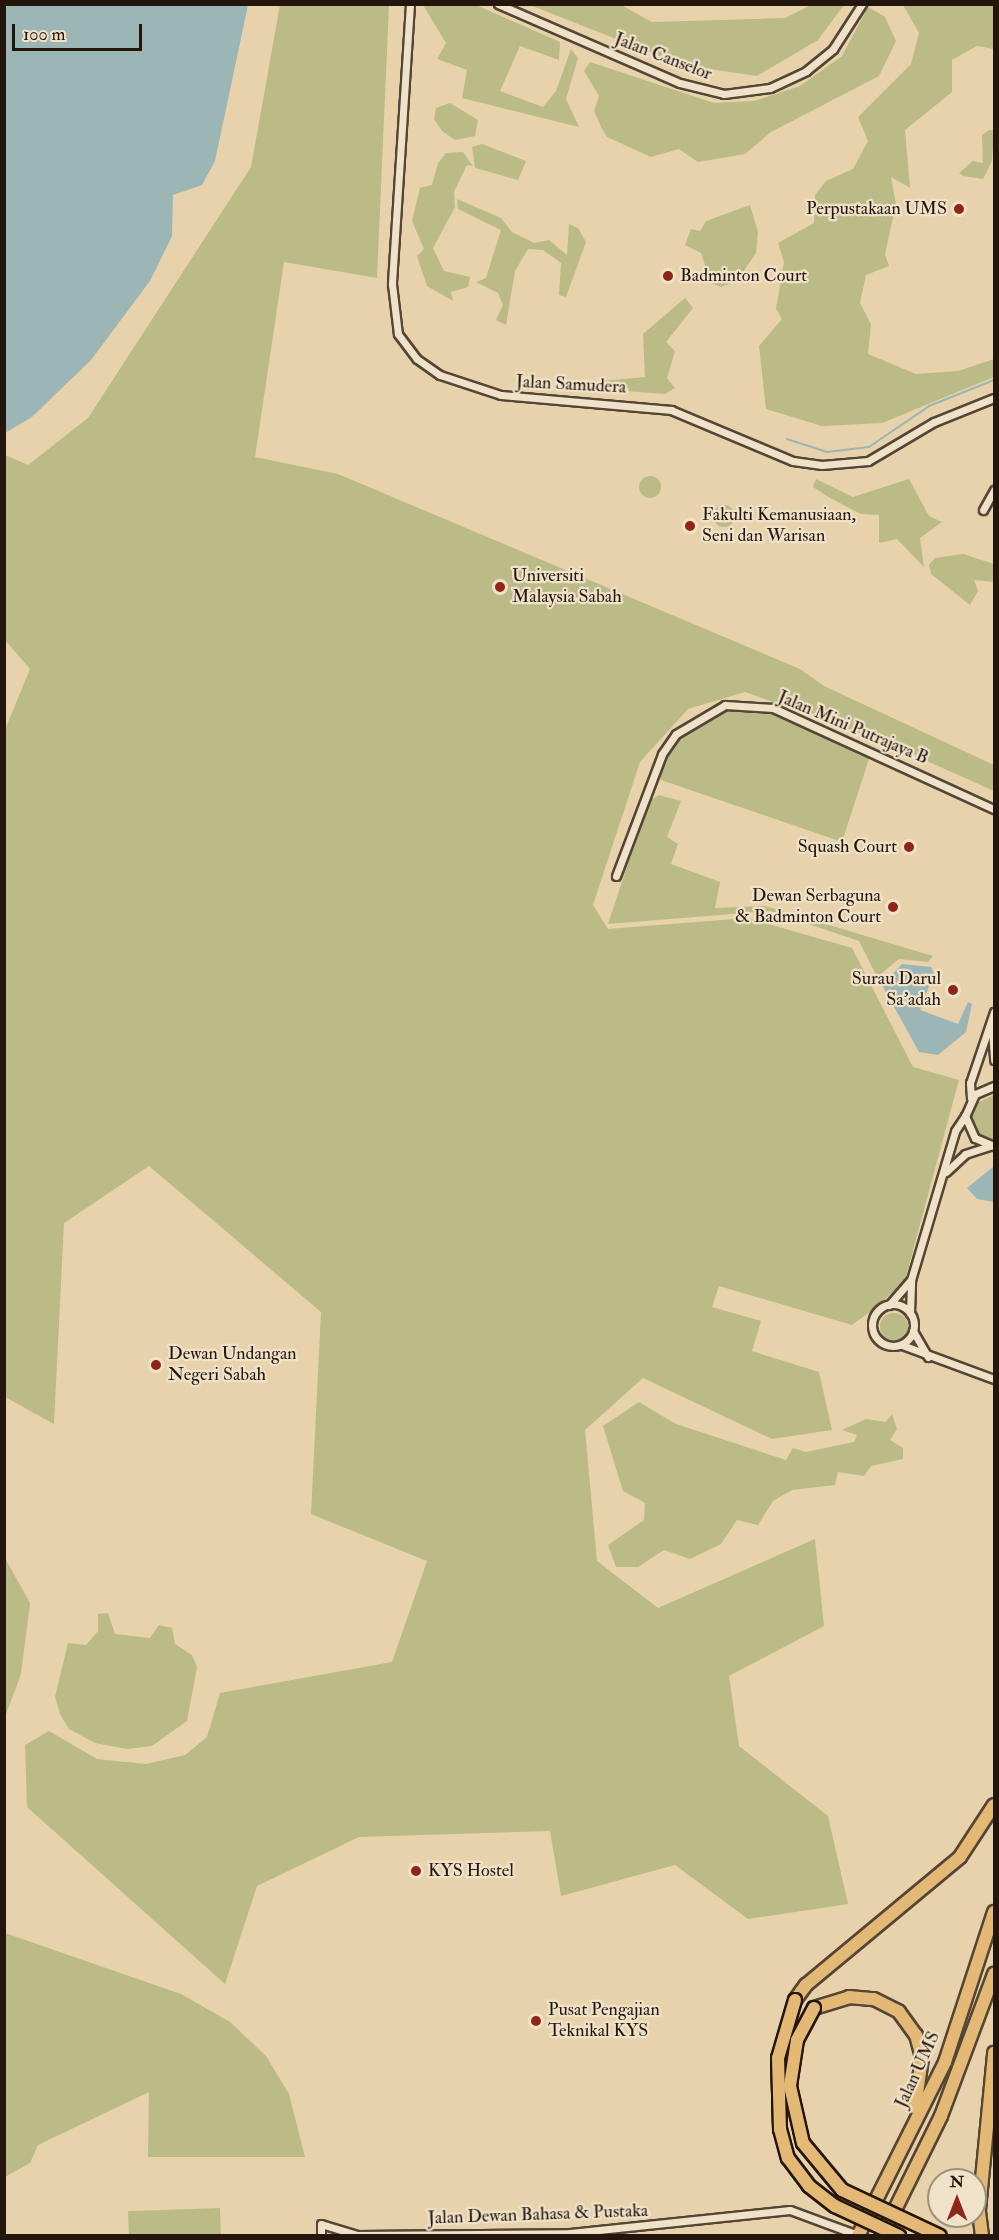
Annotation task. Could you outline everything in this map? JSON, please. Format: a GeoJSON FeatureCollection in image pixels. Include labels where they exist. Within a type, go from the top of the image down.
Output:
{"type":"FeatureCollection","features":[{"type":"Feature","properties":{"kind":"highway"},"geometry":{"type":"LineString","coordinates":[[899,2235],[835,2206],[809,2186],[788,2158],[780,2129],[778,2058],[795,2000],[806,1984],[960,1857],[994,1805]]}},
{"type":"Feature","properties":{"kind":"highway","name":"Jalan UMS"},"geometry":{"type":"LineString","coordinates":[[858,2235],[948,2053],[994,1912]]}},
{"type":"Feature","properties":{"kind":"highway","name":"Jalan UMS"},"geometry":{"type":"LineString","coordinates":[[882,2235],[944,2108],[994,1974]]}},
{"type":"Feature","properties":{"kind":"highway"},"geometry":{"type":"LineString","coordinates":[[903,2143],[921,2091],[922,2058],[916,2035],[899,2012],[874,1999],[830,1999],[814,2008],[797,2040],[790,2086],[803,2143],[842,2190],[940,2235]]}},
{"type":"Feature","properties":{"kind":"highway"},"geometry":{"type":"LineString","coordinates":[[982,2235],[979,2210],[994,2053]]}},
{"type":"Feature","properties":{"kind":"street","name":"Jalan Samudera"},"geometry":{"type":"LineString","coordinates":[[411,4],[392,284],[398,334],[417,359],[441,375],[501,395],[671,410],[793,461],[822,465],[868,461],[934,422],[994,398]]}},
{"type":"Feature","properties":{"kind":"street","name":"Jalan Canselor"},"geometry":{"type":"LineString","coordinates":[[498,4],[680,82],[724,94],[770,88],[806,71],[833,48],[862,4]]}},
{"type":"Feature","properties":{"kind":"street"},"geometry":{"type":"LineString","coordinates":[[982,510],[994,490]]}},
{"type":"Feature","properties":{"kind":"street","name":"Jalan Mini Putrajaya B"},"geometry":{"type":"LineString","coordinates":[[616,876],[662,753],[676,734],[724,705],[773,708],[994,809]]}},
{"type":"Feature","properties":{"kind":"street"},"geometry":{"type":"LineString","coordinates":[[994,1014],[994,1060]]}},
{"type":"Feature","properties":{"kind":"street"},"geometry":{"type":"LineString","coordinates":[[928,1357],[913,1331],[910,1313],[911,1280],[955,1131],[965,1116],[971,1098],[970,1083],[994,1014]]}},
{"type":"Feature","properties":{"kind":"street"},"geometry":{"type":"LineString","coordinates":[[971,1098],[994,1086]]}},
{"type":"Feature","properties":{"kind":"street"},"geometry":{"type":"LineString","coordinates":[[965,1116],[975,1138],[993,1146]]}},
{"type":"Feature","properties":{"kind":"street"},"geometry":{"type":"LineString","coordinates":[[944,1173],[965,1154],[993,1146]]}},
{"type":"Feature","properties":{"kind":"street"},"geometry":{"type":"LineString","coordinates":[[911,1280],[889,1305],[873,1318],[874,1335],[886,1346],[902,1345],[928,1357],[994,1379]]}},
{"type":"Feature","properties":{"kind":"street"},"geometry":{"type":"LineString","coordinates":[[889,1305],[910,1313]]}},
{"type":"Feature","properties":{"kind":"street"},"geometry":{"type":"LineString","coordinates":[[902,1345],[913,1331]]}},
{"type":"Feature","properties":{"kind":"street","name":"Jalan Dewan Bahasa & Pustaka"},"geometry":{"type":"LineString","coordinates":[[321,2235],[321,2224],[358,2235],[620,2231],[790,2210],[858,2235]]}},
{"type":"Feature","properties":{"kind":"green space"},"geometry":{"type":"Polygon","coordinates":[[[280,5],[389,5],[377,278],[284,262],[255,457],[338,474],[800,669],[824,686],[994,765],[994,791],[882,741],[745,692],[688,709],[640,762],[593,905],[608,929],[747,918],[852,948],[913,1067],[959,1080],[905,1280],[879,1305],[852,1325],[719,1286],[712,1307],[761,1321],[752,1351],[819,1372],[832,1430],[772,1439],[643,1378],[585,1430],[597,1561],[658,1608],[815,1539],[824,1626],[729,1676],[739,1746],[828,1816],[848,1904],[748,1919],[675,1865],[561,1896],[550,1831],[359,1837],[257,1886],[225,1984],[27,1807],[25,1745],[49,1731],[97,1759],[146,1764],[185,1755],[207,1737],[220,1693],[392,1662],[427,1561],[311,1514],[321,1312],[149,1166],[64,1223],[54,1424],[5,1397],[4,732],[30,669],[5,640],[5,455],[28,465],[88,418],[251,167],[280,5]]]}},
{"type":"Feature","properties":{"kind":"green space"},"geometry":{"type":"Polygon","coordinates":[[[423,5],[476,5],[560,42],[559,60],[520,46],[500,91],[543,107],[556,91],[571,49],[578,58],[566,99],[579,127],[462,98],[467,70],[437,59],[446,43],[423,5]]]}},
{"type":"Feature","properties":{"kind":"green space"},"geometry":{"type":"Polygon","coordinates":[[[530,5],[621,5],[652,22],[785,18],[811,5],[844,5],[818,40],[757,76],[682,65],[530,5]]]}},
{"type":"Feature","properties":{"kind":"green space"},"geometry":{"type":"Polygon","coordinates":[[[903,5],[994,5],[994,49],[977,46],[952,60],[952,92],[905,130],[910,188],[891,177],[896,204],[885,254],[889,266],[866,275],[860,303],[871,324],[868,354],[916,374],[958,371],[994,359],[994,377],[882,423],[822,426],[766,409],[759,346],[782,319],[776,309],[784,262],[778,243],[814,223],[815,195],[826,181],[853,169],[868,141],[858,117],[911,64],[919,33],[903,5]]]}},
{"type":"Feature","properties":{"kind":"green space"},"geometry":{"type":"Polygon","coordinates":[[[868,7],[885,17],[896,41],[879,76],[771,132],[745,154],[698,162],[679,149],[651,157],[607,137],[594,111],[599,96],[584,71],[590,62],[714,103],[754,101],[800,86],[842,56],[868,7]]]}},
{"type":"Feature","properties":{"kind":"green space"},"geometry":{"type":"Polygon","coordinates":[[[450,103],[478,120],[475,136],[455,140],[442,131],[434,119],[436,108],[450,103]]]}},
{"type":"Feature","properties":{"kind":"green space"},"geometry":{"type":"Polygon","coordinates":[[[989,130],[994,130],[992,161],[983,179],[963,176],[959,173],[973,161],[983,163],[982,135],[989,130]]]}},
{"type":"Feature","properties":{"kind":"green space"},"geometry":{"type":"Polygon","coordinates":[[[482,144],[526,161],[518,180],[475,168],[472,147],[482,144]]]}},
{"type":"Feature","properties":{"kind":"green space"},"geometry":{"type":"Polygon","coordinates":[[[463,152],[473,166],[467,165],[454,192],[455,207],[433,248],[444,271],[470,277],[468,287],[451,292],[453,301],[427,286],[417,256],[424,249],[412,221],[420,188],[432,185],[438,163],[446,153],[463,152]]]}},
{"type":"Feature","properties":{"kind":"green space"},"geometry":{"type":"Polygon","coordinates":[[[457,199],[501,218],[512,232],[534,243],[549,240],[567,255],[569,224],[578,228],[586,242],[566,297],[559,295],[561,263],[543,250],[528,249],[515,271],[506,325],[496,320],[503,305],[498,293],[476,282],[486,278],[501,230],[458,209],[457,199]]]}},
{"type":"Feature","properties":{"kind":"green space"},"geometry":{"type":"Polygon","coordinates":[[[750,205],[758,232],[756,253],[737,281],[721,287],[711,283],[701,253],[685,245],[691,229],[700,231],[706,221],[750,205]]]}},
{"type":"Feature","properties":{"kind":"green space"},"geometry":{"type":"Polygon","coordinates":[[[685,298],[693,308],[666,342],[675,351],[667,378],[675,388],[665,394],[598,389],[601,381],[645,377],[643,334],[685,298]]]}},
{"type":"Feature","properties":{"kind":"green space"},"geometry":{"type":"Polygon","coordinates":[[[650,476],[658,479],[661,487],[658,495],[650,498],[642,495],[639,487],[642,479],[650,476]]]}},
{"type":"Feature","properties":{"kind":"green space"},"geometry":{"type":"Polygon","coordinates":[[[816,479],[853,497],[909,479],[929,516],[942,522],[920,538],[924,567],[897,539],[879,543],[879,515],[861,514],[830,498],[813,487],[816,479]]]}},
{"type":"Feature","properties":{"kind":"green space"},"geometry":{"type":"Polygon","coordinates":[[[724,505],[732,508],[735,516],[732,524],[724,527],[716,524],[713,516],[716,508],[724,505]]]}},
{"type":"Feature","properties":{"kind":"green space"},"geometry":{"type":"Polygon","coordinates":[[[963,554],[994,564],[994,582],[974,580],[978,591],[970,605],[931,574],[929,565],[935,558],[963,554]]]}},
{"type":"Feature","properties":{"kind":"green space"},"geometry":{"type":"Polygon","coordinates":[[[744,707],[773,710],[866,752],[869,759],[842,842],[661,780],[659,770],[682,736],[716,714],[744,707]]]}},
{"type":"Feature","properties":{"kind":"green space"},"geometry":{"type":"Polygon","coordinates":[[[659,795],[681,801],[667,837],[678,844],[671,864],[720,882],[715,908],[765,906],[933,956],[928,962],[899,959],[877,977],[859,941],[770,911],[608,924],[649,801],[659,795]]]}},
{"type":"Feature","properties":{"kind":"green space"},"geometry":{"type":"Polygon","coordinates":[[[994,1095],[994,1141],[980,1137],[970,1117],[975,1104],[994,1095]]]}},
{"type":"Feature","properties":{"kind":"green space"},"geometry":{"type":"Polygon","coordinates":[[[894,1313],[904,1317],[908,1327],[904,1337],[894,1341],[884,1337],[880,1327],[884,1317],[894,1313]]]}},
{"type":"Feature","properties":{"kind":"green space"},"geometry":{"type":"Polygon","coordinates":[[[639,1402],[676,1424],[786,1460],[793,1448],[806,1452],[854,1442],[857,1435],[842,1430],[866,1419],[886,1422],[892,1414],[897,1429],[890,1440],[903,1448],[903,1459],[871,1466],[864,1476],[838,1472],[835,1485],[792,1490],[773,1501],[758,1525],[737,1520],[721,1544],[690,1559],[664,1550],[638,1567],[616,1567],[608,1545],[644,1520],[645,1503],[623,1491],[603,1426],[639,1402]]]}},
{"type":"Feature","properties":{"kind":"green space"},"geometry":{"type":"Polygon","coordinates":[[[5,1558],[30,1603],[21,1674],[5,1717],[5,1558]]]}},
{"type":"Feature","properties":{"kind":"green space"},"geometry":{"type":"Polygon","coordinates":[[[108,1613],[115,1634],[150,1638],[159,1625],[172,1628],[175,1644],[192,1655],[197,1667],[187,1721],[152,1746],[127,1749],[95,1743],[69,1729],[60,1714],[55,1697],[68,1643],[86,1645],[98,1631],[98,1614],[108,1613]]]}},
{"type":"Feature","properties":{"kind":"green space"},"geometry":{"type":"Polygon","coordinates":[[[5,1933],[181,1994],[230,2022],[266,2056],[289,2094],[305,2157],[148,2157],[149,2092],[38,2145],[30,2163],[5,2177],[5,1933]]]}},
{"type":"Feature","properties":{"kind":"green space"},"geometry":{"type":"Polygon","coordinates":[[[220,2208],[221,2235],[129,2236],[128,2211],[220,2208]]]}},
{"type":"Feature","properties":{"kind":"water"},"geometry":{"type":"Polygon","coordinates":[[[5,4],[248,5],[215,161],[202,185],[173,195],[172,236],[150,281],[91,360],[32,417],[5,433],[5,4]]]}},
{"type":"Feature","properties":{"kind":"water"},"geometry":{"type":"Polygon","coordinates":[[[902,964],[931,967],[934,973],[920,1010],[958,1024],[968,1002],[972,1004],[966,1032],[938,1055],[919,1052],[882,985],[902,964]]]}},
{"type":"Feature","properties":{"kind":"water"},"geometry":{"type":"Polygon","coordinates":[[[994,1166],[994,1202],[977,1199],[967,1188],[994,1166]]]}},
{"type":"Feature","properties":{"kind":"waterway"},"geometry":{"type":"LineString","coordinates":[[787,439],[827,452],[869,447],[929,406],[994,380]]}},
{"type":"Feature","properties":{"kind":"place","name":"Perpustakaan UMS"},"geometry":{"type":"Point","coordinates":[959,209]}},
{"type":"Feature","properties":{"kind":"place","name":"Badminton Court"},"geometry":{"type":"Point","coordinates":[668,276]}},
{"type":"Feature","properties":{"kind":"place","name":"Fakulti Kemanusiaan, Seni dan Warisan"},"geometry":{"type":"Point","coordinates":[690,526]}},
{"type":"Feature","properties":{"kind":"place","name":"Universiti Malaysia Sabah"},"geometry":{"type":"Point","coordinates":[500,587]}},
{"type":"Feature","properties":{"kind":"place","name":"Squash Court"},"geometry":{"type":"Point","coordinates":[909,847]}},
{"type":"Feature","properties":{"kind":"place","name":"Dewan Serbaguna & Badminton Court"},"geometry":{"type":"Point","coordinates":[893,907]}},
{"type":"Feature","properties":{"kind":"place","name":"Surau Darul Sa'adah"},"geometry":{"type":"Point","coordinates":[953,990]}},
{"type":"Feature","properties":{"kind":"place","name":"Dewan Undangan Negeri Sabah"},"geometry":{"type":"Point","coordinates":[156,1365]}},
{"type":"Feature","properties":{"kind":"place","name":"KYS Hostel"},"geometry":{"type":"Point","coordinates":[416,1871]}},
{"type":"Feature","properties":{"kind":"place","name":"Pusat Pengajian Teknikal KYS"},"geometry":{"type":"Point","coordinates":[536,2021]}}]}
